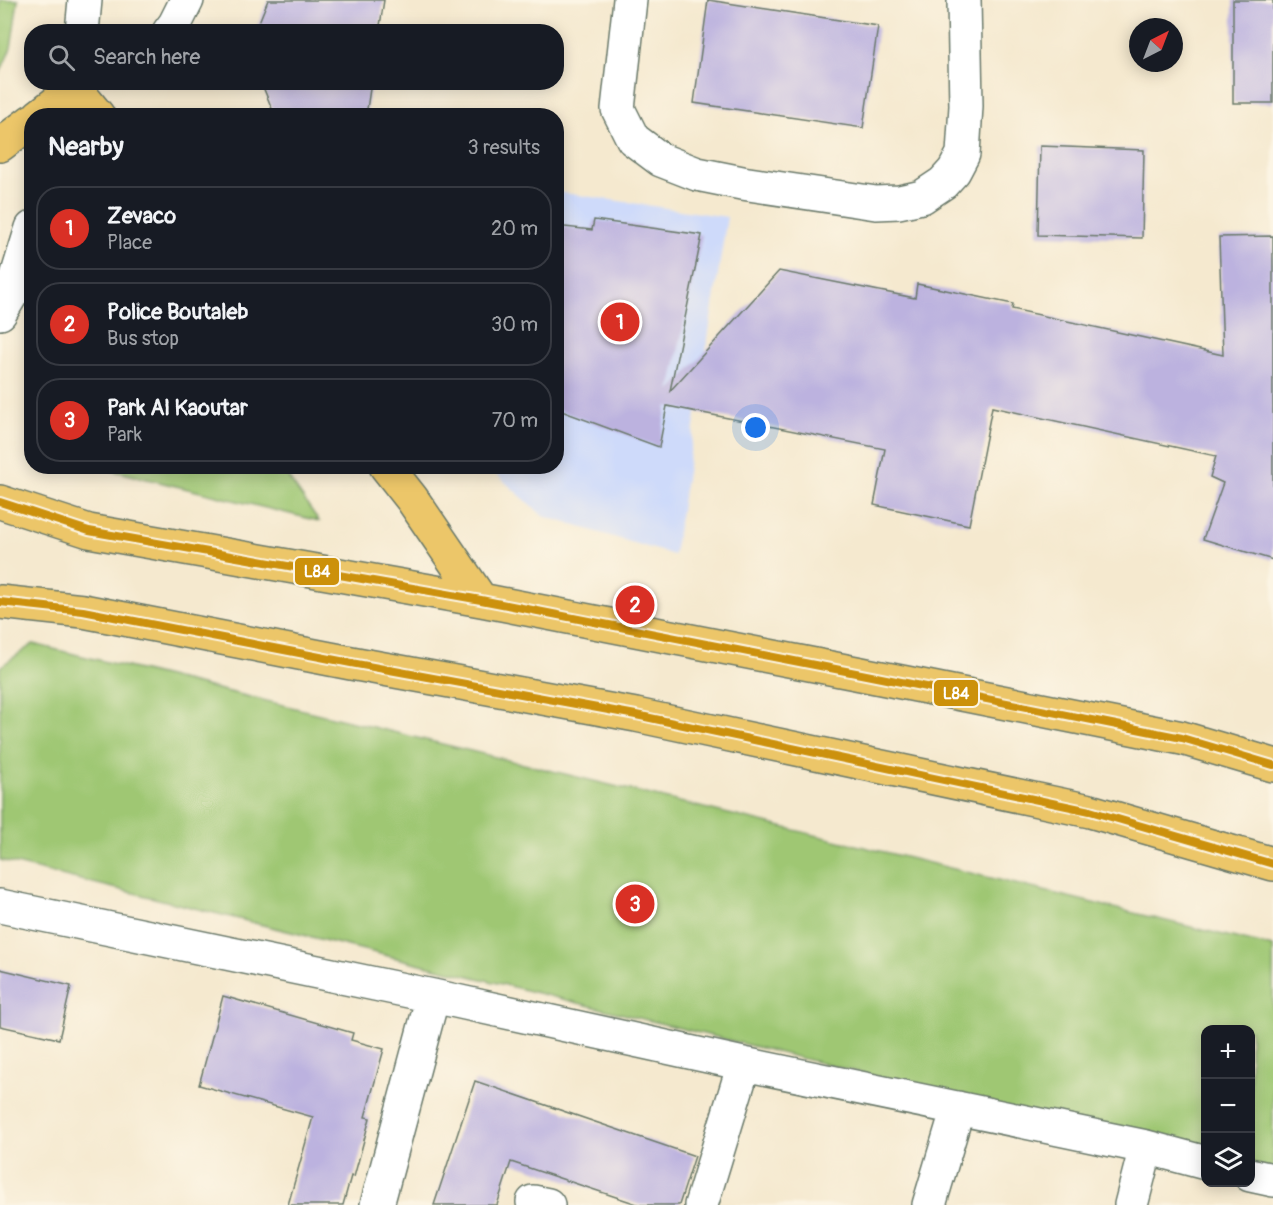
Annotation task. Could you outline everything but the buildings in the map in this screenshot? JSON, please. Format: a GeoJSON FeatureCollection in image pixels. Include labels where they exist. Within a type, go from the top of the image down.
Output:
{"type":"FeatureCollection","features":[{"type":"Feature","properties":{"kind":"main road"},"geometry":{"type":"LineString","coordinates":[[52,108],[73,95],[88,108]]}},
{"type":"Feature","properties":{"kind":"main road"},"geometry":{"type":"LineString","coordinates":[[0,145],[24,127]]}},
{"type":"Feature","properties":{"kind":"main road"},"geometry":{"type":"LineString","coordinates":[[392,474],[481,600]]}},
{"type":"Feature","properties":{"kind":"main road"},"geometry":{"type":"LineString","coordinates":[[0,502],[89,531],[481,600],[1182,738],[1273,765]]}},
{"type":"Feature","properties":{"kind":"main road"},"geometry":{"type":"LineString","coordinates":[[0,602],[83,611],[636,715],[1090,811],[1273,864]]}},
{"type":"Feature","properties":{"kind":"street"},"geometry":{"type":"LineString","coordinates":[[83,24],[85,0]]}},
{"type":"Feature","properties":{"kind":"street"},"geometry":{"type":"LineString","coordinates":[[175,24],[187,0]]}},
{"type":"Feature","properties":{"kind":"street"},"geometry":{"type":"LineString","coordinates":[[630,0],[618,109],[633,140],[661,160],[697,174],[876,203],[899,202],[922,197],[943,183],[954,171],[963,154],[966,106],[964,0]]}},
{"type":"Feature","properties":{"kind":"street"},"geometry":{"type":"LineString","coordinates":[[0,313],[12,292],[24,254]]}},
{"type":"Feature","properties":{"kind":"street"},"geometry":{"type":"LineString","coordinates":[[0,906],[1146,1147],[1201,1162]]}},
{"type":"Feature","properties":{"kind":"street"},"geometry":{"type":"LineString","coordinates":[[377,1205],[433,996]]}},
{"type":"Feature","properties":{"kind":"street"},"geometry":{"type":"LineString","coordinates":[[701,1205],[744,1064]]}},
{"type":"Feature","properties":{"kind":"street"},"geometry":{"type":"LineString","coordinates":[[929,1205],[958,1108]]}},
{"type":"Feature","properties":{"kind":"street"},"geometry":{"type":"LineString","coordinates":[[1131,1205],[1146,1147]]}},
{"type":"Feature","properties":{"kind":"street"},"geometry":{"type":"LineString","coordinates":[[1255,1176],[1273,1180]]}},
{"type":"Feature","properties":{"kind":"shaded area"},"geometry":{"type":"Polygon","coordinates":[[[564,193],[727,217],[674,555],[543,516],[496,474],[564,474],[564,193]]]}},
{"type":"Feature","properties":{"kind":"green space"},"geometry":{"type":"Polygon","coordinates":[[[0,0],[18,0],[11,48],[0,73],[0,0]]]}},
{"type":"Feature","properties":{"kind":"green space"},"geometry":{"type":"Polygon","coordinates":[[[127,474],[286,474],[319,521],[127,474]]]}},
{"type":"Feature","properties":{"kind":"green space"},"geometry":{"type":"Polygon","coordinates":[[[33,644],[1273,947],[1273,1174],[1255,1170],[1255,1025],[1201,1025],[1201,1157],[0,860],[0,667],[33,644]]]}},
{"type":"Feature","properties":{"kind":"transit line","name":"L84"},"geometry":{"type":"LineString","coordinates":[[0,502],[89,531],[481,600],[861,674],[1182,738],[1273,765]]}},
{"type":"Feature","properties":{"kind":"transit line","name":"L84"},"geometry":{"type":"LineString","coordinates":[[0,602],[83,611],[636,715],[1090,811],[1273,864]]}},
{"type":"Feature","properties":{"kind":"place","name":"Zevaco"},"geometry":{"type":"Point","coordinates":[620,322]}},
{"type":"Feature","properties":{"kind":"place","name":"Police Boutaleb"},"geometry":{"type":"Point","coordinates":[635,605]}},
{"type":"Feature","properties":{"kind":"place","name":"Park Al Kaoutar"},"geometry":{"type":"Point","coordinates":[635,904]}}]}
